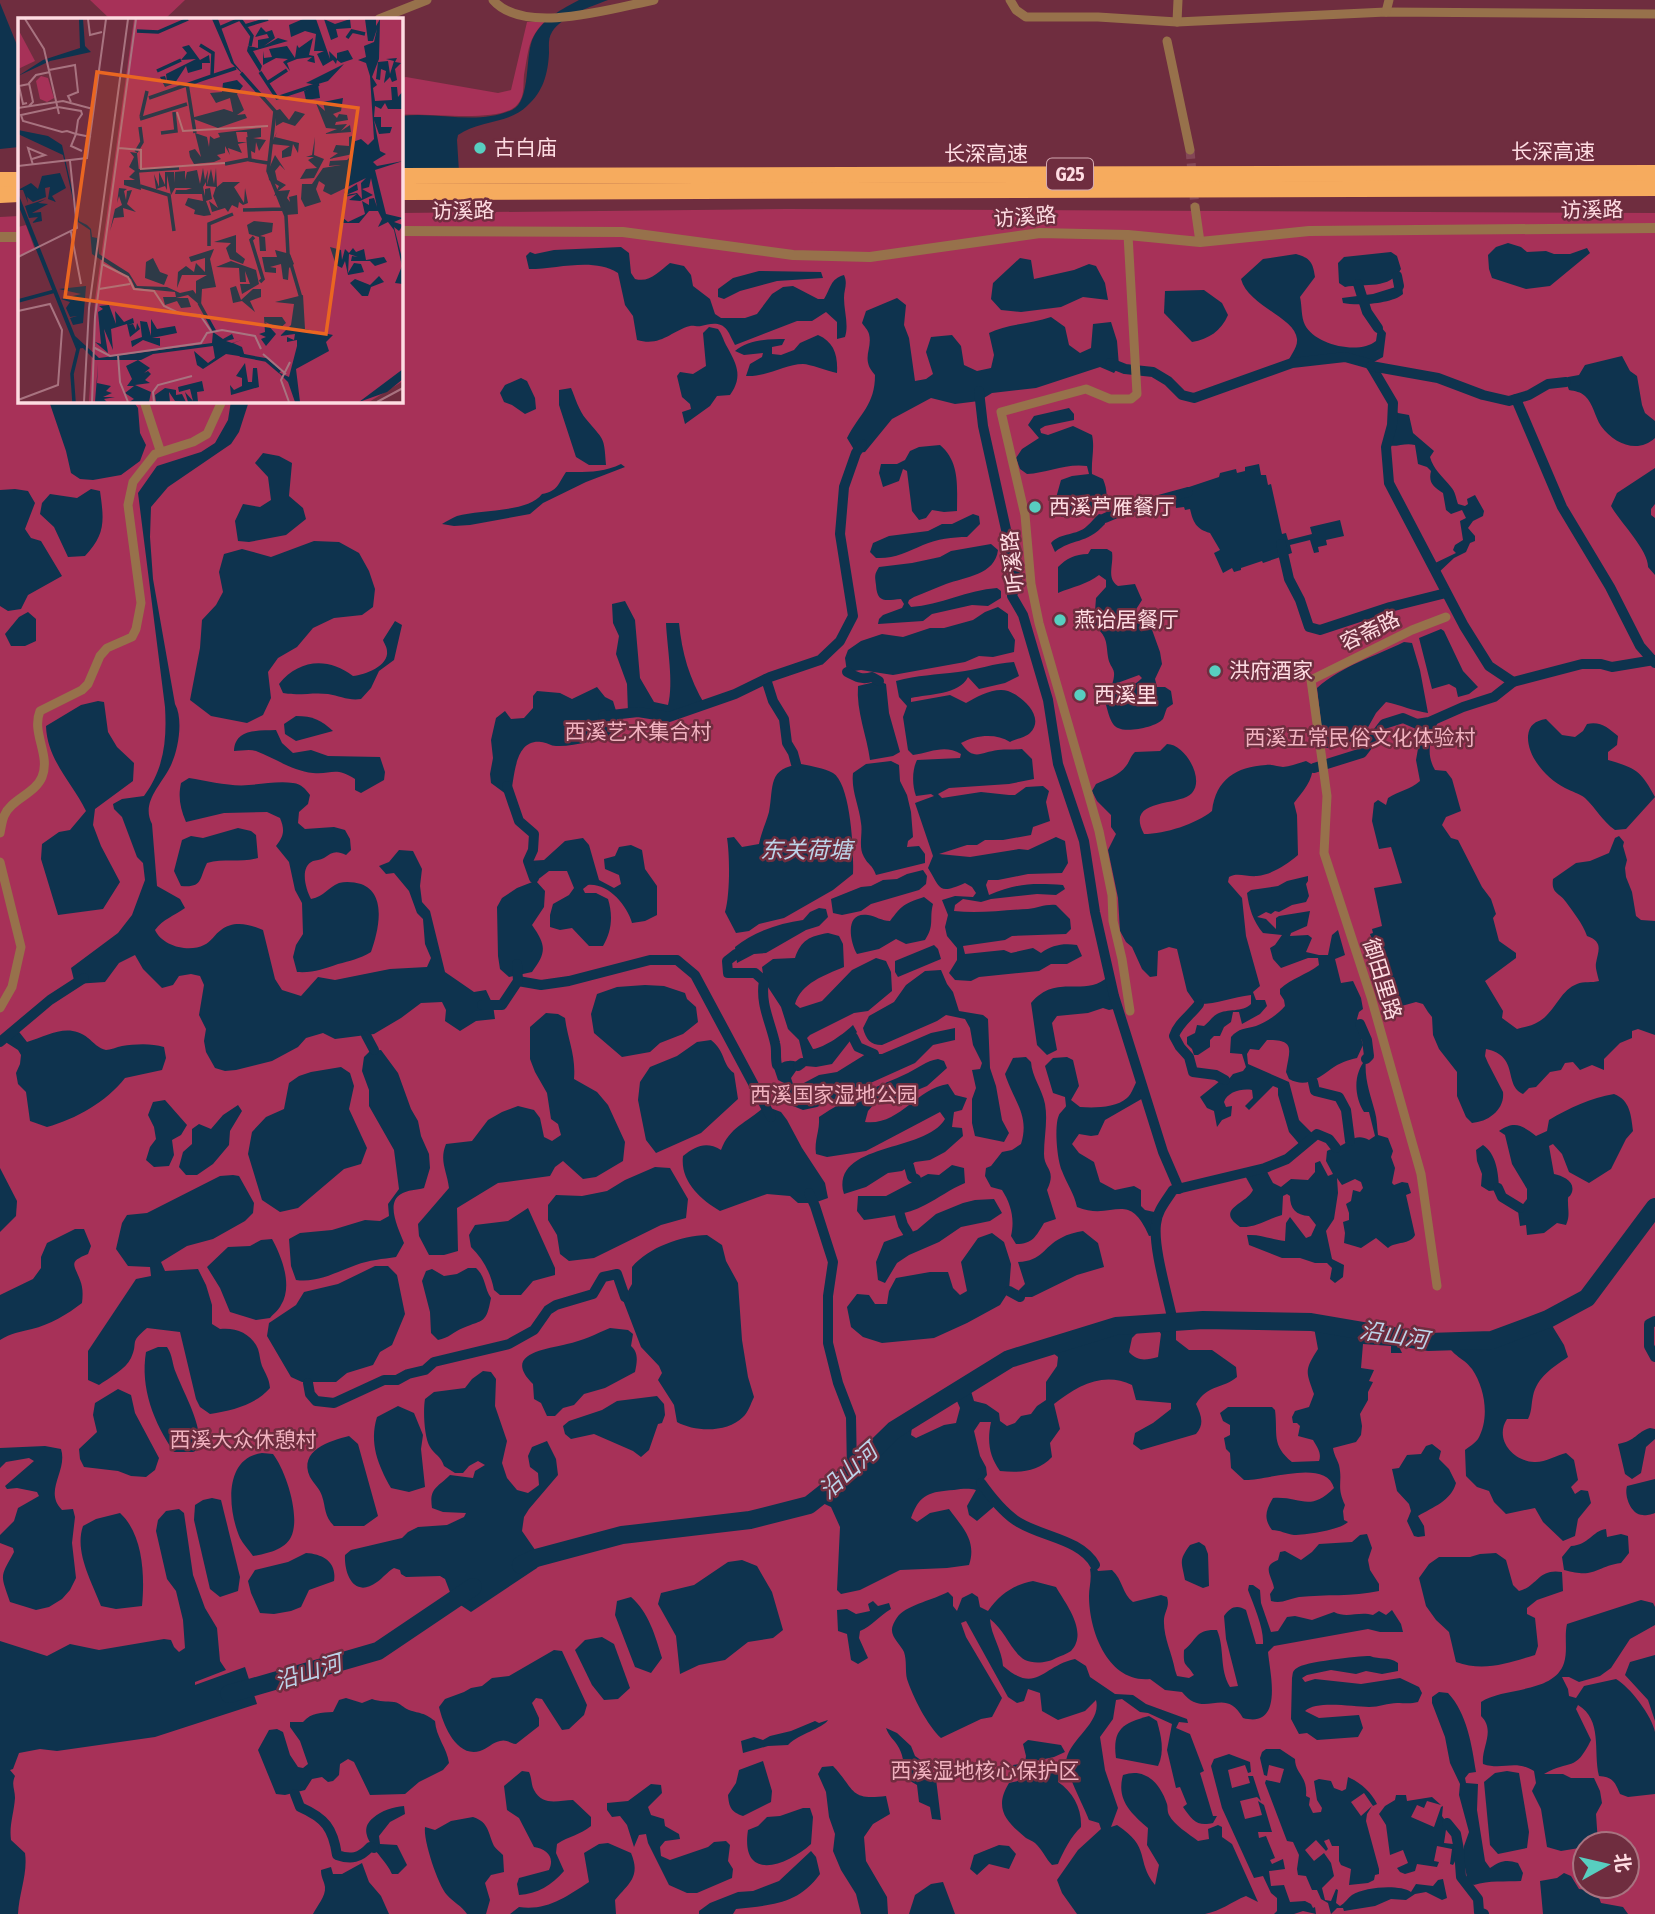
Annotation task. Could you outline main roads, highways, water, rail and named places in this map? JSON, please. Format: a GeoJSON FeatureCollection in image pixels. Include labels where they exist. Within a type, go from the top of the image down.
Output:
{"type":"FeatureCollection","features":[{"type":"Feature","properties":{"kind":"highway","name":"长深高速"},"geometry":{"type":"LineString","coordinates":[[402,176],[1655,173]]}},
{"type":"Feature","properties":{"kind":"highway"},"geometry":{"type":"LineString","coordinates":[[0,180],[18,180]]}},
{"type":"Feature","properties":{"kind":"highway","name":"长深高速"},"geometry":{"type":"LineString","coordinates":[[402,192],[1655,188]]}},
{"type":"Feature","properties":{"kind":"highway"},"geometry":{"type":"LineString","coordinates":[[0,195],[18,194]]}},
{"type":"Feature","properties":{"kind":"water"},"geometry":{"type":"Polygon","coordinates":[[[579,0],[608,0],[562,21],[552,32],[546,75],[541,89],[520,112],[458,135],[459,172],[402,184],[402,116],[471,118],[498,115],[512,110],[518,105],[525,87],[534,36],[560,11],[579,0]]]}},
{"type":"Feature","properties":{"kind":"water"},"geometry":{"type":"Polygon","coordinates":[[[0,3],[18,48],[18,147],[0,149],[0,3]]]}},
{"type":"Feature","properties":{"kind":"water"},"geometry":{"type":"Polygon","coordinates":[[[1508,243],[1527,252],[1570,254],[1587,248],[1590,253],[1550,286],[1526,289],[1492,278],[1488,255],[1496,247],[1508,243]]]}},
{"type":"Feature","properties":{"kind":"water"},"geometry":{"type":"Polygon","coordinates":[[[621,247],[629,253],[631,273],[635,279],[650,278],[670,263],[684,266],[691,275],[693,286],[710,299],[715,314],[721,318],[745,318],[757,314],[772,294],[783,287],[793,286],[818,299],[824,299],[833,281],[844,275],[847,328],[845,337],[837,339],[837,322],[826,312],[812,321],[797,321],[735,345],[727,330],[715,324],[683,328],[659,340],[637,340],[633,316],[625,305],[618,273],[608,268],[586,265],[529,269],[526,256],[530,252],[535,254],[554,250],[621,247]]]}},
{"type":"Feature","properties":{"kind":"water"},"geometry":{"type":"Polygon","coordinates":[[[1391,252],[1397,256],[1401,269],[1390,280],[1345,287],[1339,283],[1338,263],[1344,257],[1391,252]]]}},
{"type":"Feature","properties":{"kind":"water"},"geometry":{"type":"Polygon","coordinates":[[[1296,254],[1310,261],[1315,277],[1300,297],[1304,322],[1310,332],[1327,343],[1359,347],[1376,341],[1378,328],[1381,327],[1386,333],[1383,357],[1370,364],[1345,357],[1287,365],[1297,342],[1294,331],[1252,297],[1241,279],[1263,259],[1296,254]]]}},
{"type":"Feature","properties":{"kind":"water"},"geometry":{"type":"Polygon","coordinates":[[[1020,258],[1031,260],[1034,279],[1089,264],[1096,266],[1105,283],[1108,300],[1083,297],[1061,307],[1021,312],[1001,310],[991,299],[993,283],[1020,258]]]}},
{"type":"Feature","properties":{"kind":"water"},"geometry":{"type":"Polygon","coordinates":[[[759,271],[821,272],[823,278],[777,281],[740,291],[724,299],[718,297],[718,289],[733,278],[759,271]]]}},
{"type":"Feature","properties":{"kind":"water"},"geometry":{"type":"Polygon","coordinates":[[[1402,285],[1403,294],[1391,300],[1365,304],[1343,303],[1342,298],[1373,294],[1402,285]]]}},
{"type":"Feature","properties":{"kind":"water"},"geometry":{"type":"Polygon","coordinates":[[[1204,290],[1222,303],[1228,315],[1214,333],[1192,342],[1164,313],[1165,291],[1204,290]]]}},
{"type":"Feature","properties":{"kind":"water"},"geometry":{"type":"Polygon","coordinates":[[[897,298],[906,305],[904,325],[909,338],[915,381],[926,379],[933,374],[926,352],[931,337],[952,335],[961,346],[964,365],[977,371],[991,368],[994,355],[989,333],[1051,317],[1065,327],[1069,345],[1080,353],[1091,348],[1093,324],[1111,322],[1117,341],[1119,366],[1114,373],[1100,367],[1036,388],[992,393],[979,401],[955,404],[931,398],[892,419],[865,452],[856,453],[847,438],[870,402],[875,375],[868,364],[869,334],[862,323],[866,311],[897,298]]]}},
{"type":"Feature","properties":{"kind":"water"},"geometry":{"type":"Polygon","coordinates":[[[709,327],[718,329],[735,364],[737,382],[730,395],[717,396],[710,406],[685,424],[682,412],[691,409],[690,404],[682,397],[677,376],[680,372],[693,374],[706,366],[703,333],[709,327]]]}},
{"type":"Feature","properties":{"kind":"water"},"geometry":{"type":"Polygon","coordinates":[[[818,335],[828,341],[834,350],[837,373],[803,364],[762,375],[746,376],[750,364],[762,357],[763,353],[744,355],[735,351],[752,342],[785,339],[782,345],[772,347],[772,354],[781,355],[818,335]]]}},
{"type":"Feature","properties":{"kind":"water"},"geometry":{"type":"Polygon","coordinates":[[[1622,356],[1630,371],[1637,376],[1645,413],[1655,421],[1655,438],[1641,445],[1627,445],[1613,438],[1601,426],[1588,399],[1569,390],[1566,382],[1568,377],[1579,375],[1585,365],[1622,356]]]}},
{"type":"Feature","properties":{"kind":"water"},"geometry":{"type":"Polygon","coordinates":[[[521,378],[527,381],[535,398],[536,409],[525,414],[504,402],[500,393],[505,385],[521,378]]]}},
{"type":"Feature","properties":{"kind":"water"},"geometry":{"type":"Polygon","coordinates":[[[571,388],[579,408],[602,439],[606,465],[589,465],[576,457],[559,405],[559,390],[571,388]]]}},
{"type":"Feature","properties":{"kind":"water"},"geometry":{"type":"Polygon","coordinates":[[[49,402],[134,402],[138,408],[140,433],[146,445],[140,461],[121,475],[93,480],[80,479],[71,473],[49,402]]]}},
{"type":"Feature","properties":{"kind":"water"},"geometry":{"type":"Polygon","coordinates":[[[231,402],[249,402],[239,432],[231,444],[168,487],[151,507],[153,579],[178,711],[179,736],[169,769],[150,802],[149,816],[157,886],[180,899],[185,908],[165,920],[155,930],[158,936],[170,944],[191,948],[206,944],[231,925],[247,925],[263,930],[275,979],[282,990],[301,996],[318,977],[335,980],[390,969],[427,967],[431,958],[425,944],[423,919],[417,913],[409,891],[394,873],[386,874],[379,866],[389,862],[399,850],[413,851],[422,869],[422,902],[430,911],[445,972],[474,992],[486,990],[493,1005],[495,1019],[476,1021],[460,1031],[445,1021],[446,1010],[442,1002],[421,1003],[374,1034],[335,1039],[323,1033],[306,1038],[298,1047],[272,1061],[225,1071],[215,1068],[206,1052],[206,1029],[199,1015],[204,985],[200,976],[179,976],[173,985],[162,988],[143,969],[135,955],[119,963],[105,982],[75,984],[71,968],[118,933],[132,915],[145,880],[143,863],[137,857],[122,817],[113,804],[122,799],[144,796],[160,765],[165,743],[165,707],[138,493],[157,466],[201,452],[215,443],[228,420],[231,402]]]}},
{"type":"Feature","properties":{"kind":"water"},"geometry":{"type":"Polygon","coordinates":[[[1069,408],[1074,414],[1074,420],[1045,426],[1040,429],[1041,433],[1048,435],[1073,426],[1092,435],[1092,474],[1103,479],[1106,499],[1102,506],[1089,514],[1061,517],[1056,498],[1061,480],[1089,474],[1087,466],[1027,474],[1020,469],[1016,458],[1022,449],[1039,438],[1028,425],[1034,416],[1069,408]]]}},
{"type":"Feature","properties":{"kind":"water"},"geometry":{"type":"Polygon","coordinates":[[[1393,408],[1398,413],[1409,415],[1413,433],[1434,451],[1430,457],[1431,461],[1452,489],[1458,504],[1465,506],[1468,504],[1467,499],[1475,495],[1484,511],[1483,516],[1473,521],[1468,528],[1475,536],[1475,541],[1470,543],[1466,552],[1454,558],[1436,575],[1431,565],[1456,553],[1453,550],[1455,545],[1463,540],[1460,521],[1466,518],[1462,510],[1451,514],[1446,510],[1443,493],[1431,482],[1431,471],[1418,464],[1415,445],[1386,445],[1392,425],[1393,408]]]}},
{"type":"Feature","properties":{"kind":"water"},"geometry":{"type":"Polygon","coordinates":[[[940,445],[954,467],[957,511],[932,510],[926,518],[919,520],[912,511],[907,471],[903,469],[899,481],[883,487],[879,473],[881,464],[897,464],[905,460],[910,451],[919,447],[940,445]]]}},
{"type":"Feature","properties":{"kind":"water"},"geometry":{"type":"Polygon","coordinates":[[[263,453],[279,456],[292,463],[289,496],[303,508],[306,519],[286,535],[249,542],[238,541],[235,521],[243,504],[260,507],[271,500],[268,477],[255,463],[263,453]]]}},
{"type":"Feature","properties":{"kind":"water"},"geometry":{"type":"Polygon","coordinates":[[[621,464],[625,467],[543,503],[530,514],[470,525],[442,524],[457,516],[526,504],[555,489],[566,472],[601,470],[621,464]]]}},
{"type":"Feature","properties":{"kind":"water"},"geometry":{"type":"Polygon","coordinates":[[[1259,464],[1261,475],[1266,475],[1268,485],[1271,484],[1282,534],[1286,533],[1288,540],[1312,534],[1310,527],[1340,520],[1344,536],[1326,540],[1327,545],[1318,547],[1319,552],[1314,553],[1310,540],[1290,545],[1292,553],[1234,572],[1232,568],[1223,573],[1214,553],[1220,550],[1210,533],[1196,524],[1190,509],[1176,508],[1174,492],[1219,477],[1220,473],[1236,469],[1237,473],[1245,471],[1245,467],[1259,464]]]}},
{"type":"Feature","properties":{"kind":"water"},"geometry":{"type":"Polygon","coordinates":[[[1655,468],[1655,504],[1651,515],[1655,518],[1655,575],[1648,567],[1639,545],[1611,506],[1617,493],[1655,468]]]}},
{"type":"Feature","properties":{"kind":"water"},"geometry":{"type":"Polygon","coordinates":[[[91,489],[100,491],[103,519],[100,533],[85,556],[68,557],[54,527],[40,514],[42,503],[50,494],[77,498],[91,489]]]}},
{"type":"Feature","properties":{"kind":"water"},"geometry":{"type":"Polygon","coordinates":[[[0,490],[28,491],[35,503],[25,529],[31,538],[41,541],[62,576],[28,595],[21,609],[8,611],[0,606],[0,490]]]}},
{"type":"Feature","properties":{"kind":"water"},"geometry":{"type":"Polygon","coordinates":[[[973,514],[979,516],[980,524],[967,537],[934,541],[889,557],[876,558],[870,552],[873,543],[889,536],[928,531],[973,514]]]}},
{"type":"Feature","properties":{"kind":"water"},"geometry":{"type":"Polygon","coordinates":[[[1099,514],[1104,515],[1105,524],[1098,531],[1055,552],[1051,543],[1059,537],[1083,529],[1099,514]]]}},
{"type":"Feature","properties":{"kind":"water"},"geometry":{"type":"Polygon","coordinates":[[[314,541],[339,542],[359,553],[375,589],[373,607],[362,615],[334,618],[313,628],[297,647],[278,658],[268,672],[271,698],[263,715],[247,723],[211,716],[190,700],[200,648],[202,620],[216,605],[223,592],[219,572],[224,554],[242,549],[271,557],[314,541]]]}},
{"type":"Feature","properties":{"kind":"water"},"geometry":{"type":"Polygon","coordinates":[[[991,544],[998,550],[996,558],[985,570],[914,597],[908,603],[911,607],[922,606],[997,588],[1001,591],[1001,598],[988,606],[972,605],[932,614],[923,621],[878,624],[883,615],[902,608],[904,604],[901,599],[880,598],[875,577],[879,567],[912,563],[940,557],[951,551],[991,544]]]}},
{"type":"Feature","properties":{"kind":"water"},"geometry":{"type":"Polygon","coordinates":[[[1091,549],[1107,549],[1112,552],[1111,575],[1114,583],[1118,586],[1135,584],[1142,600],[1135,611],[1151,627],[1160,652],[1162,664],[1155,679],[1157,687],[1165,687],[1171,691],[1173,704],[1167,708],[1163,719],[1148,727],[1128,730],[1118,728],[1111,721],[1105,702],[1113,694],[1142,678],[1139,675],[1112,685],[1114,672],[1105,639],[1094,625],[1096,598],[1106,587],[1106,580],[1099,575],[1058,593],[1058,567],[1071,558],[1088,554],[1091,549]]]}},
{"type":"Feature","properties":{"kind":"water"},"geometry":{"type":"Polygon","coordinates":[[[625,601],[635,620],[640,678],[654,702],[668,705],[670,676],[666,623],[679,623],[687,665],[705,705],[669,717],[628,713],[627,684],[616,654],[619,636],[613,623],[612,604],[625,601]]]}},
{"type":"Feature","properties":{"kind":"water"},"geometry":{"type":"Polygon","coordinates":[[[998,607],[1008,614],[1008,628],[1015,640],[1014,652],[993,657],[979,656],[965,662],[893,675],[861,670],[847,672],[845,658],[848,650],[861,641],[882,634],[903,637],[930,628],[944,628],[973,620],[998,607]]]}},
{"type":"Feature","properties":{"kind":"water"},"geometry":{"type":"Polygon","coordinates":[[[28,612],[36,619],[36,641],[25,646],[11,646],[5,634],[19,617],[28,612]]]}},
{"type":"Feature","properties":{"kind":"water"},"geometry":{"type":"Polygon","coordinates":[[[395,621],[402,625],[394,660],[379,671],[371,688],[361,699],[283,693],[279,684],[305,665],[334,666],[353,676],[375,669],[387,656],[383,640],[395,621]]]}},
{"type":"Feature","properties":{"kind":"water"},"geometry":{"type":"Polygon","coordinates":[[[1441,629],[1463,671],[1478,687],[1469,694],[1458,697],[1456,688],[1449,684],[1432,689],[1419,638],[1441,629]]]}},
{"type":"Feature","properties":{"kind":"water"},"geometry":{"type":"Polygon","coordinates":[[[1404,642],[1412,643],[1428,713],[1386,702],[1376,713],[1362,738],[1333,748],[1324,748],[1317,688],[1348,667],[1404,642]]]}},
{"type":"Feature","properties":{"kind":"water"},"geometry":{"type":"Polygon","coordinates":[[[1014,662],[1019,676],[1005,683],[979,689],[968,677],[951,691],[911,698],[911,702],[950,695],[966,703],[986,693],[1003,690],[1025,702],[1035,720],[1034,727],[1028,734],[1010,742],[999,737],[986,736],[961,743],[974,754],[1022,749],[1032,759],[1034,779],[1009,784],[949,788],[938,794],[942,798],[981,792],[1015,795],[1026,787],[1043,786],[1049,791],[1046,802],[1050,821],[1033,827],[1031,835],[985,840],[977,845],[967,845],[939,854],[970,857],[1028,850],[1056,837],[1065,841],[1068,863],[1062,873],[1028,874],[988,880],[986,885],[989,895],[1025,885],[1063,885],[1065,889],[1056,895],[1037,894],[981,902],[963,899],[955,905],[954,911],[991,912],[1056,905],[1070,919],[1071,929],[1066,934],[1012,936],[1005,940],[963,946],[965,954],[1004,950],[1011,953],[1033,948],[1041,953],[1054,946],[1067,944],[1077,945],[1082,956],[1067,964],[1051,964],[1039,971],[979,977],[971,981],[955,980],[949,973],[957,960],[957,948],[947,936],[945,927],[948,915],[942,900],[955,896],[973,897],[976,893],[965,883],[950,889],[941,888],[928,868],[933,856],[915,803],[934,796],[916,796],[913,778],[917,760],[960,758],[961,754],[944,749],[913,755],[908,750],[903,717],[907,706],[899,697],[896,681],[1014,662]]]}},
{"type":"Feature","properties":{"kind":"water"},"geometry":{"type":"Polygon","coordinates":[[[879,681],[886,684],[889,713],[900,752],[870,760],[858,686],[879,681]]]}},
{"type":"Feature","properties":{"kind":"water"},"geometry":{"type":"Polygon","coordinates":[[[597,687],[605,697],[613,701],[617,714],[616,737],[564,746],[532,743],[520,754],[510,797],[491,783],[491,740],[496,718],[505,711],[511,719],[524,718],[533,708],[533,696],[537,691],[560,693],[572,699],[597,687]]]}},
{"type":"Feature","properties":{"kind":"water"},"geometry":{"type":"Polygon","coordinates":[[[104,702],[108,732],[117,747],[134,763],[133,781],[95,809],[93,825],[120,882],[103,909],[58,915],[41,859],[42,844],[59,832],[70,830],[86,811],[55,760],[47,738],[46,726],[81,705],[104,702]]]}},
{"type":"Feature","properties":{"kind":"water"},"geometry":{"type":"Polygon","coordinates":[[[296,716],[316,719],[333,731],[296,741],[285,734],[284,724],[296,716]]]}},
{"type":"Feature","properties":{"kind":"water"},"geometry":{"type":"Polygon","coordinates":[[[1440,717],[1430,744],[1430,756],[1435,770],[1446,771],[1452,779],[1461,811],[1446,817],[1442,825],[1451,838],[1458,840],[1491,899],[1496,914],[1493,918],[1499,941],[1516,953],[1516,958],[1485,981],[1503,1011],[1502,1018],[1517,1029],[1533,1024],[1544,1018],[1571,987],[1599,981],[1596,965],[1598,944],[1587,936],[1575,914],[1554,890],[1553,879],[1576,863],[1590,861],[1609,853],[1615,838],[1619,836],[1624,842],[1626,877],[1636,916],[1641,920],[1655,921],[1655,1035],[1638,1029],[1632,1031],[1632,1038],[1620,1043],[1604,1059],[1604,1070],[1592,1065],[1580,1070],[1573,1062],[1565,1063],[1561,1070],[1550,1072],[1536,1087],[1529,1088],[1523,1094],[1517,1090],[1503,1058],[1486,1049],[1485,1056],[1503,1092],[1503,1098],[1494,1114],[1472,1123],[1466,1117],[1457,1096],[1457,1072],[1439,1049],[1433,1035],[1432,1017],[1423,1004],[1416,1002],[1391,1009],[1389,994],[1394,992],[1391,978],[1388,979],[1384,965],[1381,965],[1370,934],[1373,933],[1372,929],[1382,926],[1374,888],[1402,883],[1391,847],[1379,849],[1372,821],[1374,803],[1378,800],[1386,805],[1388,798],[1420,781],[1416,760],[1421,732],[1417,724],[1440,717]]]}},
{"type":"Feature","properties":{"kind":"water"},"geometry":{"type":"Polygon","coordinates":[[[1546,719],[1562,735],[1575,737],[1587,724],[1596,723],[1618,736],[1617,745],[1608,752],[1608,760],[1637,772],[1655,797],[1626,829],[1615,830],[1585,798],[1558,784],[1539,766],[1531,752],[1528,736],[1533,724],[1546,719]]]}},
{"type":"Feature","properties":{"kind":"water"},"geometry":{"type":"Polygon","coordinates":[[[276,730],[282,743],[293,753],[311,750],[328,756],[380,757],[385,772],[384,780],[361,793],[355,790],[355,779],[343,773],[305,772],[256,751],[234,751],[238,738],[249,732],[276,730]]]}},
{"type":"Feature","properties":{"kind":"water"},"geometry":{"type":"Polygon","coordinates":[[[1167,744],[1180,750],[1191,763],[1195,771],[1195,787],[1186,797],[1147,808],[1141,814],[1140,822],[1144,834],[1180,827],[1205,816],[1212,811],[1214,800],[1223,783],[1237,772],[1255,766],[1283,767],[1306,761],[1313,765],[1309,781],[1294,803],[1298,855],[1284,866],[1268,873],[1232,876],[1228,882],[1242,898],[1246,936],[1260,986],[1253,992],[1256,1000],[1265,1000],[1267,1006],[1260,1014],[1242,1024],[1239,1012],[1233,1012],[1231,1022],[1224,1027],[1220,1036],[1214,1036],[1210,1040],[1210,1047],[1198,1055],[1194,1055],[1187,1044],[1187,1037],[1195,1033],[1197,1025],[1204,1026],[1221,1012],[1247,1007],[1251,1004],[1251,995],[1196,1004],[1187,991],[1177,949],[1169,947],[1158,951],[1157,976],[1150,977],[1142,969],[1132,947],[1120,931],[1118,898],[1108,850],[1116,834],[1111,827],[1111,815],[1097,801],[1092,791],[1096,784],[1123,769],[1135,752],[1160,751],[1167,744]]]}},
{"type":"Feature","properties":{"kind":"water"},"geometry":{"type":"Polygon","coordinates":[[[891,761],[899,765],[900,781],[911,812],[913,837],[908,841],[907,847],[919,846],[925,854],[925,863],[876,875],[861,849],[860,816],[853,773],[866,764],[891,761]]]}},
{"type":"Feature","properties":{"kind":"water","name":"东关荷塘"},"geometry":{"type":"Polygon","coordinates":[[[801,764],[833,773],[844,790],[850,820],[853,874],[833,890],[784,918],[736,933],[725,912],[729,876],[727,838],[734,837],[742,847],[759,844],[777,774],[790,766],[801,764]]]}},
{"type":"Feature","properties":{"kind":"water"},"geometry":{"type":"Polygon","coordinates":[[[189,778],[235,785],[287,782],[299,784],[305,789],[310,795],[308,804],[299,812],[298,823],[305,829],[334,827],[345,830],[350,839],[351,850],[346,855],[334,852],[309,864],[305,879],[309,895],[311,899],[316,898],[344,882],[361,884],[369,889],[375,896],[379,914],[371,952],[323,969],[297,972],[293,957],[303,934],[302,903],[295,890],[289,862],[276,846],[283,833],[280,818],[267,812],[224,813],[186,822],[180,793],[181,783],[189,778]]]}},
{"type":"Feature","properties":{"kind":"water"},"geometry":{"type":"Polygon","coordinates":[[[238,828],[256,835],[258,858],[207,863],[197,884],[181,886],[174,871],[182,840],[191,836],[203,838],[238,828]]]}},
{"type":"Feature","properties":{"kind":"water"},"geometry":{"type":"Polygon","coordinates":[[[583,838],[589,845],[599,880],[614,888],[621,884],[619,875],[605,869],[604,859],[615,856],[619,847],[631,845],[642,850],[645,869],[657,886],[657,915],[632,923],[616,896],[603,888],[588,885],[583,889],[585,893],[596,893],[608,899],[611,911],[610,929],[603,946],[589,946],[572,928],[560,930],[550,927],[553,904],[569,895],[574,888],[567,871],[549,871],[536,881],[545,891],[544,907],[532,925],[542,943],[542,954],[532,972],[509,977],[500,969],[497,907],[502,898],[535,881],[528,861],[544,860],[565,841],[583,838]]]}},
{"type":"Feature","properties":{"kind":"water"},"geometry":{"type":"Polygon","coordinates":[[[923,870],[927,876],[926,884],[919,890],[871,904],[861,911],[842,915],[833,913],[831,899],[883,880],[897,879],[923,870]]]}},
{"type":"Feature","properties":{"kind":"water"},"geometry":{"type":"Polygon","coordinates":[[[1308,876],[1306,884],[1309,896],[1306,902],[1271,914],[1266,912],[1257,917],[1266,919],[1276,929],[1276,918],[1279,916],[1310,911],[1307,926],[1290,936],[1308,935],[1312,938],[1306,952],[1319,955],[1328,955],[1332,935],[1338,930],[1345,955],[1335,959],[1341,983],[1353,981],[1361,998],[1363,1009],[1357,1019],[1362,1030],[1360,1034],[1363,1045],[1357,1058],[1340,1063],[1321,1076],[1301,1083],[1289,1079],[1286,1072],[1289,1052],[1287,1044],[1267,1040],[1259,1050],[1250,1049],[1247,1054],[1248,1064],[1289,1082],[1299,1120],[1314,1135],[1301,1146],[1289,1132],[1278,1088],[1273,1086],[1249,1110],[1245,1106],[1253,1098],[1252,1090],[1232,1093],[1224,1102],[1226,1107],[1232,1106],[1231,1116],[1222,1120],[1217,1127],[1214,1111],[1207,1108],[1200,1097],[1220,1081],[1229,1079],[1246,1067],[1242,1054],[1230,1053],[1231,1037],[1240,1030],[1260,1024],[1276,1015],[1285,1006],[1280,989],[1319,965],[1318,958],[1308,958],[1281,968],[1273,959],[1270,948],[1282,935],[1263,933],[1252,914],[1247,893],[1308,876]]]}},
{"type":"Feature","properties":{"kind":"water"},"geometry":{"type":"Polygon","coordinates":[[[924,897],[933,904],[931,926],[925,940],[906,944],[896,939],[879,949],[857,954],[851,935],[855,918],[868,915],[890,921],[904,905],[924,897]]]}},
{"type":"Feature","properties":{"kind":"water"},"geometry":{"type":"Polygon","coordinates":[[[819,908],[826,909],[828,917],[819,926],[806,930],[766,953],[754,954],[737,963],[735,947],[742,942],[767,929],[803,920],[810,912],[819,908]]]}},
{"type":"Feature","properties":{"kind":"water"},"geometry":{"type":"Polygon","coordinates":[[[828,933],[839,936],[843,944],[844,967],[808,985],[795,1004],[800,1008],[822,1001],[852,970],[876,958],[886,961],[891,972],[892,991],[868,1011],[854,1013],[810,1035],[807,1038],[813,1049],[840,1036],[853,1025],[857,1032],[832,1064],[805,1066],[799,1040],[788,1029],[781,1007],[764,981],[762,967],[773,959],[795,958],[807,940],[828,933]]]}},
{"type":"Feature","properties":{"kind":"water"},"geometry":{"type":"Polygon","coordinates":[[[934,945],[941,959],[898,977],[895,961],[934,945]]]}},
{"type":"Feature","properties":{"kind":"water"},"geometry":{"type":"Polygon","coordinates":[[[941,970],[953,992],[959,1011],[983,1015],[988,1019],[990,1068],[1002,1120],[1009,1133],[1004,1142],[975,1136],[972,1099],[976,1088],[972,1070],[980,1069],[982,1063],[965,1019],[946,1015],[882,1045],[872,1043],[864,1032],[863,1028],[869,1016],[894,1002],[906,985],[925,971],[941,970]]]}},
{"type":"Feature","properties":{"kind":"water"},"geometry":{"type":"Polygon","coordinates":[[[1109,976],[1118,1008],[1057,1016],[1052,1023],[1057,1050],[1047,1055],[1037,1045],[1031,1003],[1051,989],[1090,986],[1109,976]]]}},
{"type":"Feature","properties":{"kind":"water"},"geometry":{"type":"Polygon","coordinates":[[[664,986],[685,993],[687,999],[696,1007],[698,1022],[683,1034],[660,1043],[650,1052],[622,1057],[594,1033],[591,1014],[597,994],[617,987],[664,986]]]}},
{"type":"Feature","properties":{"kind":"water"},"geometry":{"type":"Polygon","coordinates":[[[546,1013],[565,1018],[573,1055],[574,1079],[597,1092],[608,1105],[625,1142],[623,1161],[596,1177],[583,1179],[563,1161],[555,1167],[550,1176],[498,1183],[457,1208],[458,1251],[429,1255],[419,1236],[418,1224],[449,1188],[443,1161],[446,1144],[472,1141],[488,1120],[518,1106],[534,1110],[540,1118],[544,1137],[552,1141],[561,1135],[558,1124],[551,1119],[547,1093],[530,1059],[530,1027],[546,1013]]]}},
{"type":"Feature","properties":{"kind":"water"},"geometry":{"type":"Polygon","coordinates":[[[16,1028],[27,1042],[58,1032],[73,1031],[106,1050],[138,1044],[164,1047],[166,1058],[162,1070],[125,1078],[109,1095],[90,1108],[47,1127],[30,1121],[26,1092],[18,1084],[16,1073],[21,1055],[7,1043],[5,1037],[16,1028]]]}},
{"type":"Feature","properties":{"kind":"water"},"geometry":{"type":"Polygon","coordinates":[[[955,1028],[955,1040],[933,1045],[915,1063],[817,1107],[803,1110],[788,1104],[786,1084],[778,1080],[774,1068],[785,1062],[797,1062],[798,1068],[791,1078],[793,1084],[802,1084],[819,1075],[837,1072],[866,1054],[882,1054],[931,1033],[955,1028]]]}},
{"type":"Feature","properties":{"kind":"water"},"geometry":{"type":"Polygon","coordinates":[[[711,1040],[734,1073],[738,1099],[701,1133],[656,1153],[646,1140],[638,1100],[640,1082],[650,1067],[677,1056],[697,1042],[711,1040]]]}},
{"type":"Feature","properties":{"kind":"water"},"geometry":{"type":"Polygon","coordinates":[[[381,1050],[398,1073],[429,1154],[430,1168],[424,1188],[403,1193],[396,1198],[394,1204],[395,1217],[404,1243],[396,1257],[361,1263],[319,1278],[296,1280],[291,1266],[289,1239],[300,1233],[332,1230],[365,1220],[380,1221],[389,1216],[388,1204],[399,1189],[394,1150],[369,1106],[369,1090],[362,1071],[364,1057],[370,1051],[381,1050]]]}},
{"type":"Feature","properties":{"kind":"water"},"geometry":{"type":"Polygon","coordinates":[[[1026,1057],[1031,1062],[1045,1104],[1044,1154],[1051,1178],[1047,1190],[1056,1219],[1044,1223],[1030,1241],[1016,1244],[1011,1236],[1012,1218],[1008,1201],[1002,1190],[991,1187],[985,1176],[986,1168],[991,1166],[1002,1152],[1021,1144],[1024,1125],[1022,1116],[1005,1074],[1013,1058],[1026,1057]]]}},
{"type":"Feature","properties":{"kind":"water"},"geometry":{"type":"Polygon","coordinates":[[[1067,1057],[1073,1060],[1079,1086],[1071,1100],[1080,1107],[1117,1104],[1127,1098],[1139,1077],[1145,1097],[1105,1120],[1098,1135],[1079,1134],[1072,1144],[1079,1153],[1094,1162],[1100,1182],[1115,1190],[1134,1186],[1141,1190],[1141,1206],[1145,1210],[1159,1213],[1155,1225],[1156,1235],[1149,1236],[1134,1213],[1126,1210],[1090,1211],[1077,1207],[1060,1166],[1056,1134],[1059,1114],[1066,1106],[1065,1097],[1053,1093],[1045,1066],[1053,1058],[1067,1057]]]}},
{"type":"Feature","properties":{"kind":"water"},"geometry":{"type":"Polygon","coordinates":[[[938,1059],[944,1061],[947,1068],[927,1086],[898,1098],[875,1103],[868,1111],[865,1122],[888,1118],[936,1087],[948,1084],[955,1095],[967,1098],[962,1110],[954,1112],[952,1127],[962,1128],[963,1136],[945,1152],[930,1160],[915,1162],[902,1171],[888,1173],[866,1187],[844,1194],[844,1177],[851,1165],[865,1156],[919,1138],[935,1130],[945,1119],[940,1112],[866,1151],[827,1157],[816,1154],[819,1117],[851,1098],[938,1059]]]}},
{"type":"Feature","properties":{"kind":"water"},"geometry":{"type":"Polygon","coordinates":[[[1366,1059],[1367,1080],[1378,1135],[1388,1138],[1393,1151],[1391,1157],[1395,1168],[1392,1183],[1408,1183],[1411,1193],[1406,1195],[1415,1235],[1410,1240],[1388,1248],[1376,1238],[1361,1248],[1344,1243],[1343,1222],[1349,1220],[1346,1204],[1351,1201],[1353,1190],[1360,1192],[1363,1188],[1361,1182],[1355,1179],[1342,1185],[1337,1178],[1334,1219],[1326,1231],[1332,1259],[1344,1265],[1343,1277],[1335,1283],[1330,1279],[1332,1268],[1327,1263],[1282,1258],[1249,1245],[1247,1235],[1285,1241],[1286,1223],[1290,1217],[1306,1238],[1311,1236],[1316,1225],[1309,1216],[1295,1210],[1287,1194],[1283,1196],[1282,1215],[1240,1227],[1230,1216],[1234,1207],[1253,1190],[1243,1172],[1265,1168],[1273,1183],[1281,1187],[1291,1179],[1308,1180],[1315,1172],[1315,1163],[1320,1161],[1328,1176],[1333,1174],[1326,1161],[1327,1151],[1356,1138],[1369,1140],[1375,1136],[1369,1112],[1364,1112],[1358,1099],[1356,1085],[1359,1071],[1366,1059]]]}},
{"type":"Feature","properties":{"kind":"water"},"geometry":{"type":"Polygon","coordinates":[[[341,1067],[350,1073],[354,1086],[349,1109],[367,1148],[361,1164],[344,1169],[298,1208],[280,1212],[262,1200],[248,1154],[252,1132],[266,1117],[284,1109],[289,1083],[311,1072],[341,1067]]]}},
{"type":"Feature","properties":{"kind":"water"},"geometry":{"type":"Polygon","coordinates":[[[1614,1094],[1627,1104],[1633,1131],[1611,1169],[1589,1183],[1569,1172],[1562,1154],[1553,1144],[1549,1146],[1554,1174],[1572,1185],[1568,1198],[1568,1219],[1566,1225],[1557,1223],[1544,1233],[1527,1235],[1526,1225],[1520,1226],[1518,1211],[1527,1199],[1527,1189],[1512,1164],[1505,1135],[1499,1131],[1514,1125],[1527,1129],[1536,1136],[1547,1131],[1549,1120],[1589,1101],[1614,1094]]]}},
{"type":"Feature","properties":{"kind":"water"},"geometry":{"type":"Polygon","coordinates":[[[165,1100],[187,1125],[181,1135],[172,1140],[174,1155],[169,1166],[154,1167],[146,1160],[156,1139],[148,1115],[153,1102],[165,1100]]]}},
{"type":"Feature","properties":{"kind":"water"},"geometry":{"type":"Polygon","coordinates":[[[238,1105],[242,1111],[230,1131],[229,1145],[213,1164],[197,1175],[186,1175],[179,1167],[183,1152],[192,1144],[192,1129],[199,1124],[211,1129],[223,1115],[238,1105]]]}},
{"type":"Feature","properties":{"kind":"water"},"geometry":{"type":"Polygon","coordinates":[[[765,1106],[781,1112],[787,1120],[825,1183],[828,1198],[814,1203],[798,1203],[790,1196],[767,1194],[720,1211],[705,1201],[688,1181],[683,1156],[701,1146],[721,1150],[734,1130],[765,1106]]]}},
{"type":"Feature","properties":{"kind":"water"},"geometry":{"type":"Polygon","coordinates":[[[1483,1145],[1496,1163],[1499,1186],[1497,1190],[1489,1191],[1481,1186],[1482,1174],[1476,1150],[1483,1145]]]}},
{"type":"Feature","properties":{"kind":"water"},"geometry":{"type":"Polygon","coordinates":[[[952,1165],[964,1168],[965,1183],[925,1205],[888,1217],[864,1220],[857,1211],[858,1196],[886,1196],[928,1174],[939,1175],[952,1165]]]}},
{"type":"Feature","properties":{"kind":"water"},"geometry":{"type":"Polygon","coordinates":[[[655,1167],[670,1168],[688,1199],[686,1218],[661,1225],[594,1258],[569,1261],[560,1254],[557,1235],[548,1220],[548,1205],[556,1195],[582,1196],[607,1191],[655,1167]]]}},
{"type":"Feature","properties":{"kind":"water"},"geometry":{"type":"Polygon","coordinates":[[[0,1168],[17,1201],[16,1216],[0,1232],[0,1168]]]}},
{"type":"Feature","properties":{"kind":"water"},"geometry":{"type":"Polygon","coordinates":[[[220,1176],[239,1176],[254,1203],[253,1213],[245,1221],[213,1239],[187,1246],[161,1262],[165,1271],[198,1269],[212,1305],[212,1324],[220,1329],[237,1330],[252,1339],[258,1349],[270,1388],[250,1403],[210,1414],[200,1407],[196,1399],[180,1332],[147,1328],[136,1340],[129,1362],[121,1370],[99,1385],[88,1380],[88,1351],[136,1279],[151,1276],[150,1267],[128,1266],[116,1249],[122,1223],[127,1215],[147,1213],[220,1176]]]}},
{"type":"Feature","properties":{"kind":"water"},"geometry":{"type":"Polygon","coordinates":[[[994,1199],[1002,1213],[990,1221],[961,1227],[939,1242],[909,1255],[897,1263],[885,1283],[878,1280],[876,1262],[884,1242],[917,1230],[936,1214],[963,1203],[994,1199]]]}},
{"type":"Feature","properties":{"kind":"water"},"geometry":{"type":"Polygon","coordinates":[[[528,1208],[555,1268],[555,1275],[533,1281],[521,1295],[500,1295],[494,1290],[483,1261],[471,1247],[469,1235],[475,1225],[508,1221],[528,1208]]]}},
{"type":"Feature","properties":{"kind":"water"},"geometry":{"type":"Polygon","coordinates":[[[75,1229],[84,1229],[91,1246],[88,1254],[77,1259],[74,1264],[82,1285],[82,1303],[52,1322],[0,1340],[0,1295],[33,1279],[41,1268],[41,1257],[47,1243],[75,1229]]]}},
{"type":"Feature","properties":{"kind":"water"},"geometry":{"type":"Polygon","coordinates":[[[1083,1231],[1098,1243],[1104,1267],[1077,1275],[1032,1297],[1020,1297],[1019,1290],[1025,1284],[1018,1262],[1033,1259],[1061,1238],[1083,1231]]]}},
{"type":"Feature","properties":{"kind":"water"},"geometry":{"type":"Polygon","coordinates":[[[992,1233],[1004,1242],[1011,1264],[1009,1291],[1000,1305],[934,1338],[882,1343],[863,1337],[851,1327],[847,1307],[857,1294],[869,1295],[875,1304],[887,1304],[889,1291],[896,1278],[948,1272],[953,1288],[960,1295],[967,1291],[961,1262],[978,1238],[992,1233]]]}},
{"type":"Feature","properties":{"kind":"water"},"geometry":{"type":"Polygon","coordinates":[[[707,1235],[722,1245],[726,1261],[738,1283],[742,1340],[754,1397],[746,1413],[736,1422],[720,1428],[702,1429],[677,1422],[674,1405],[658,1380],[662,1373],[659,1366],[641,1347],[623,1300],[632,1284],[632,1267],[639,1260],[666,1244],[707,1235]]]}},
{"type":"Feature","properties":{"kind":"water"},"geometry":{"type":"Polygon","coordinates":[[[272,1239],[286,1281],[280,1307],[270,1318],[256,1320],[230,1312],[207,1267],[228,1247],[250,1246],[261,1240],[272,1239]]]}},
{"type":"Feature","properties":{"kind":"water"},"geometry":{"type":"Polygon","coordinates":[[[375,1266],[388,1266],[397,1275],[405,1314],[392,1345],[380,1352],[373,1365],[347,1373],[336,1382],[302,1382],[291,1377],[267,1336],[269,1323],[296,1305],[304,1292],[338,1284],[375,1266]]]}},
{"type":"Feature","properties":{"kind":"water"},"geometry":{"type":"Polygon","coordinates":[[[468,1268],[476,1268],[479,1271],[491,1298],[485,1317],[438,1340],[431,1333],[430,1312],[422,1281],[426,1271],[432,1269],[444,1276],[457,1274],[468,1268]]]}},
{"type":"Feature","properties":{"kind":"water"},"geometry":{"type":"Polygon","coordinates":[[[1548,1319],[1568,1357],[1546,1373],[1538,1383],[1528,1419],[1507,1419],[1503,1434],[1508,1448],[1526,1461],[1542,1461],[1566,1453],[1574,1460],[1578,1480],[1571,1487],[1575,1494],[1581,1490],[1588,1491],[1591,1503],[1578,1519],[1575,1536],[1563,1541],[1543,1522],[1535,1508],[1506,1514],[1494,1502],[1489,1491],[1477,1487],[1466,1476],[1465,1450],[1477,1440],[1484,1422],[1483,1394],[1472,1369],[1446,1342],[1492,1340],[1548,1319]]]}},
{"type":"Feature","properties":{"kind":"water"},"geometry":{"type":"Polygon","coordinates":[[[1180,1321],[1176,1340],[1189,1350],[1212,1350],[1236,1367],[1237,1377],[1206,1393],[1196,1404],[1201,1423],[1196,1434],[1141,1450],[1133,1444],[1135,1433],[1171,1409],[1171,1403],[1136,1400],[1132,1385],[1111,1380],[1081,1386],[1054,1404],[1060,1429],[1050,1443],[1052,1457],[1035,1469],[1000,1471],[990,1448],[991,1422],[980,1422],[974,1431],[980,1456],[986,1467],[987,1475],[981,1483],[997,1504],[977,1521],[969,1515],[967,1506],[976,1490],[938,1492],[922,1499],[911,1518],[917,1522],[930,1513],[949,1509],[970,1542],[969,1565],[900,1570],[860,1590],[841,1594],[837,1590],[840,1527],[831,1507],[816,1500],[852,1471],[894,1430],[913,1419],[911,1435],[916,1438],[944,1425],[956,1423],[960,1408],[957,1401],[944,1400],[970,1388],[974,1401],[986,1404],[999,1413],[1000,1421],[1007,1426],[1015,1423],[1021,1416],[1031,1414],[1046,1400],[1046,1382],[1057,1366],[1058,1357],[1047,1348],[1116,1326],[1141,1324],[1140,1330],[1132,1338],[1129,1352],[1139,1359],[1150,1359],[1158,1357],[1161,1334],[1154,1323],[1180,1321]]]}},
{"type":"Feature","properties":{"kind":"water"},"geometry":{"type":"Polygon","coordinates":[[[1313,1322],[1394,1336],[1402,1353],[1391,1353],[1391,1346],[1363,1344],[1361,1368],[1374,1370],[1369,1381],[1373,1382],[1368,1392],[1368,1400],[1360,1414],[1361,1435],[1356,1442],[1333,1448],[1340,1471],[1341,1493],[1345,1505],[1344,1520],[1348,1522],[1331,1530],[1294,1535],[1272,1530],[1269,1526],[1266,1514],[1273,1498],[1305,1502],[1318,1500],[1334,1488],[1329,1479],[1320,1474],[1295,1473],[1244,1480],[1231,1468],[1230,1453],[1226,1449],[1224,1438],[1230,1435],[1230,1425],[1223,1421],[1220,1413],[1228,1407],[1272,1407],[1275,1410],[1278,1444],[1285,1456],[1292,1462],[1319,1461],[1319,1453],[1313,1440],[1298,1436],[1300,1426],[1293,1423],[1292,1417],[1295,1411],[1309,1407],[1314,1394],[1308,1371],[1318,1349],[1313,1322]]]}},
{"type":"Feature","properties":{"kind":"water"},"geometry":{"type":"Polygon","coordinates":[[[610,1328],[628,1330],[633,1334],[631,1346],[637,1361],[635,1372],[605,1388],[584,1394],[574,1405],[563,1408],[555,1416],[547,1416],[541,1403],[534,1399],[533,1384],[524,1374],[522,1365],[525,1359],[539,1351],[578,1341],[610,1328]]]}},
{"type":"Feature","properties":{"kind":"water"},"geometry":{"type":"Polygon","coordinates":[[[167,1347],[169,1350],[195,1420],[200,1449],[193,1452],[174,1452],[150,1405],[145,1379],[146,1352],[167,1347]]]}},
{"type":"Feature","properties":{"kind":"water"},"geometry":{"type":"Polygon","coordinates":[[[483,1371],[491,1372],[496,1379],[495,1406],[507,1441],[502,1463],[507,1478],[517,1490],[528,1493],[539,1485],[538,1473],[530,1467],[528,1456],[532,1447],[547,1441],[556,1459],[558,1475],[524,1517],[522,1531],[540,1557],[537,1568],[471,1612],[453,1600],[445,1579],[440,1576],[406,1577],[394,1568],[369,1586],[357,1586],[346,1570],[345,1555],[351,1550],[402,1538],[418,1527],[447,1525],[464,1517],[466,1513],[443,1512],[432,1508],[433,1492],[450,1475],[473,1478],[475,1471],[485,1465],[478,1461],[463,1473],[455,1473],[444,1466],[426,1437],[425,1399],[434,1392],[465,1388],[483,1371]]]}},
{"type":"Feature","properties":{"kind":"water"},"geometry":{"type":"Polygon","coordinates":[[[118,1389],[131,1395],[135,1413],[159,1458],[155,1470],[146,1477],[84,1467],[80,1459],[79,1449],[97,1432],[93,1415],[95,1403],[118,1389]]]}},
{"type":"Feature","properties":{"kind":"water"},"geometry":{"type":"Polygon","coordinates":[[[657,1396],[664,1404],[665,1415],[662,1423],[658,1424],[649,1450],[641,1457],[594,1434],[571,1439],[565,1434],[563,1426],[569,1421],[602,1410],[617,1401],[657,1396]]]}},
{"type":"Feature","properties":{"kind":"water"},"geometry":{"type":"Polygon","coordinates":[[[398,1406],[414,1413],[423,1435],[421,1449],[425,1487],[409,1492],[391,1488],[382,1471],[374,1445],[377,1417],[398,1406]]]}},
{"type":"Feature","properties":{"kind":"water"},"geometry":{"type":"Polygon","coordinates":[[[1650,1428],[1655,1429],[1655,1439],[1646,1447],[1641,1473],[1632,1479],[1625,1474],[1618,1444],[1629,1441],[1650,1428]]]}},
{"type":"Feature","properties":{"kind":"water"},"geometry":{"type":"Polygon","coordinates":[[[349,1436],[358,1444],[378,1516],[364,1526],[334,1526],[327,1515],[321,1493],[310,1477],[308,1460],[318,1448],[349,1436]]]}},
{"type":"Feature","properties":{"kind":"water"},"geometry":{"type":"Polygon","coordinates":[[[1432,1444],[1441,1451],[1439,1459],[1449,1469],[1456,1483],[1446,1499],[1418,1516],[1424,1526],[1425,1536],[1418,1537],[1414,1536],[1407,1521],[1411,1511],[1409,1504],[1397,1491],[1392,1469],[1399,1468],[1407,1455],[1421,1454],[1426,1446],[1432,1444]]]}},
{"type":"Feature","properties":{"kind":"water"},"geometry":{"type":"Polygon","coordinates":[[[45,1446],[61,1449],[55,1496],[62,1510],[73,1509],[75,1517],[72,1543],[76,1578],[62,1599],[49,1607],[36,1610],[10,1602],[3,1576],[14,1552],[13,1548],[0,1543],[0,1535],[14,1521],[18,1508],[39,1496],[37,1492],[7,1489],[5,1486],[34,1461],[29,1458],[6,1462],[0,1468],[0,1448],[45,1446]]]}},
{"type":"Feature","properties":{"kind":"water"},"geometry":{"type":"Polygon","coordinates":[[[262,1453],[273,1454],[283,1471],[291,1494],[294,1528],[284,1545],[274,1551],[253,1556],[241,1540],[236,1527],[231,1501],[232,1487],[240,1465],[249,1457],[262,1453]]]}},
{"type":"Feature","properties":{"kind":"water"},"geometry":{"type":"Polygon","coordinates":[[[1655,1479],[1655,1513],[1645,1515],[1635,1512],[1629,1504],[1627,1486],[1655,1479]]]}},
{"type":"Feature","properties":{"kind":"water"},"geometry":{"type":"Polygon","coordinates":[[[212,1498],[221,1500],[240,1577],[238,1591],[220,1597],[210,1589],[194,1520],[195,1505],[212,1498]]]}},
{"type":"Feature","properties":{"kind":"water"},"geometry":{"type":"Polygon","coordinates":[[[179,1509],[184,1513],[193,1575],[205,1608],[217,1628],[220,1661],[226,1670],[195,1682],[195,1685],[245,1667],[257,1704],[155,1737],[57,1751],[40,1749],[19,1753],[13,1769],[10,1770],[15,1776],[11,1840],[25,1853],[25,1868],[18,1914],[0,1914],[0,1641],[47,1656],[70,1644],[99,1650],[164,1639],[171,1640],[179,1652],[185,1648],[183,1620],[176,1591],[167,1579],[156,1531],[158,1520],[166,1511],[179,1509]]]}},
{"type":"Feature","properties":{"kind":"water"},"geometry":{"type":"Polygon","coordinates":[[[120,1513],[134,1532],[138,1543],[143,1594],[142,1606],[116,1609],[101,1606],[85,1567],[81,1536],[83,1526],[96,1519],[120,1513]]]}},
{"type":"Feature","properties":{"kind":"water"},"geometry":{"type":"Polygon","coordinates":[[[1606,1529],[1607,1537],[1621,1534],[1628,1536],[1629,1553],[1621,1563],[1589,1573],[1564,1570],[1562,1557],[1571,1546],[1582,1543],[1606,1529]]]}},
{"type":"Feature","properties":{"kind":"water"},"geometry":{"type":"Polygon","coordinates":[[[1367,1534],[1372,1548],[1368,1560],[1370,1570],[1379,1584],[1379,1591],[1271,1601],[1270,1594],[1274,1588],[1269,1568],[1278,1560],[1280,1552],[1285,1551],[1301,1560],[1319,1544],[1352,1542],[1360,1535],[1367,1534]]]}},
{"type":"Feature","properties":{"kind":"water"},"geometry":{"type":"Polygon","coordinates":[[[1199,1542],[1205,1546],[1208,1554],[1209,1586],[1203,1588],[1185,1580],[1182,1565],[1182,1558],[1190,1545],[1199,1542]]]}},
{"type":"Feature","properties":{"kind":"water"},"geometry":{"type":"Polygon","coordinates":[[[306,1553],[328,1560],[333,1569],[334,1581],[309,1590],[301,1607],[274,1614],[260,1613],[248,1581],[255,1570],[288,1562],[306,1553]]]}},
{"type":"Feature","properties":{"kind":"water"},"geometry":{"type":"Polygon","coordinates":[[[1496,1553],[1506,1560],[1513,1585],[1519,1591],[1554,1571],[1562,1572],[1563,1591],[1537,1600],[1527,1608],[1527,1614],[1535,1618],[1538,1646],[1535,1655],[1486,1666],[1456,1662],[1449,1632],[1426,1606],[1419,1578],[1429,1564],[1439,1557],[1470,1557],[1496,1553]]]}},
{"type":"Feature","properties":{"kind":"water"},"geometry":{"type":"Polygon","coordinates":[[[742,1560],[757,1566],[772,1592],[783,1630],[773,1638],[748,1642],[725,1660],[699,1665],[680,1674],[676,1636],[658,1604],[661,1593],[694,1585],[728,1562],[742,1560]]]}},
{"type":"Feature","properties":{"kind":"water"},"geometry":{"type":"Polygon","coordinates":[[[1095,1565],[1098,1571],[1112,1570],[1133,1602],[1161,1595],[1167,1597],[1165,1632],[1177,1676],[1189,1678],[1194,1675],[1185,1662],[1184,1650],[1200,1633],[1217,1630],[1227,1680],[1230,1687],[1238,1686],[1226,1639],[1224,1616],[1234,1607],[1246,1610],[1256,1644],[1263,1644],[1260,1624],[1248,1590],[1249,1585],[1260,1590],[1261,1603],[1271,1632],[1278,1631],[1287,1617],[1312,1620],[1334,1612],[1343,1615],[1373,1615],[1379,1611],[1386,1615],[1392,1610],[1403,1632],[1368,1629],[1274,1646],[1268,1652],[1272,1685],[1269,1708],[1264,1715],[1256,1719],[1243,1718],[1236,1708],[1229,1704],[1199,1704],[1182,1692],[1165,1690],[1150,1679],[1135,1678],[1112,1664],[1097,1639],[1090,1610],[1090,1569],[1095,1565]]]}},
{"type":"Feature","properties":{"kind":"water"},"geometry":{"type":"Polygon","coordinates":[[[1033,1581],[1056,1587],[1074,1618],[1078,1635],[1076,1643],[1071,1651],[1053,1660],[1028,1661],[1020,1657],[990,1619],[1003,1666],[1024,1678],[1032,1678],[1075,1659],[1086,1666],[1090,1677],[1115,1694],[1133,1695],[1146,1704],[1187,1719],[1188,1723],[1179,1722],[1176,1728],[1190,1734],[1204,1771],[1200,1773],[1213,1816],[1217,1816],[1213,1823],[1199,1823],[1192,1819],[1183,1807],[1187,1804],[1180,1787],[1176,1788],[1167,1750],[1172,1724],[1140,1712],[1122,1699],[1116,1700],[1113,1719],[1100,1737],[1105,1770],[1118,1808],[1111,1827],[1117,1825],[1135,1841],[1155,1885],[1159,1865],[1147,1845],[1148,1828],[1126,1805],[1121,1784],[1123,1775],[1145,1775],[1160,1789],[1171,1819],[1198,1841],[1209,1839],[1208,1829],[1218,1825],[1222,1827],[1222,1837],[1232,1844],[1258,1902],[1246,1896],[1205,1914],[1077,1914],[1062,1893],[1057,1880],[1078,1850],[1101,1829],[1099,1823],[1089,1820],[1066,1763],[1072,1747],[1094,1717],[1096,1700],[1085,1711],[1058,1720],[1042,1711],[1040,1693],[1028,1689],[1024,1701],[1017,1703],[1008,1697],[966,1621],[961,1623],[966,1637],[1002,1698],[992,1717],[981,1719],[941,1738],[931,1726],[910,1686],[906,1676],[904,1652],[892,1632],[897,1617],[909,1608],[948,1592],[953,1597],[953,1606],[957,1611],[962,1598],[972,1593],[978,1597],[980,1607],[988,1611],[1008,1591],[1033,1581]]]}},
{"type":"Feature","properties":{"kind":"water"},"geometry":{"type":"Polygon","coordinates":[[[631,1597],[647,1617],[662,1658],[651,1673],[635,1667],[615,1615],[617,1601],[631,1597]]]}},
{"type":"Feature","properties":{"kind":"water"},"geometry":{"type":"Polygon","coordinates":[[[1641,1600],[1653,1603],[1655,1625],[1630,1639],[1611,1668],[1600,1676],[1579,1682],[1562,1677],[1569,1696],[1576,1698],[1584,1686],[1616,1679],[1640,1702],[1655,1732],[1655,1794],[1628,1797],[1620,1794],[1610,1779],[1599,1776],[1594,1727],[1586,1711],[1578,1705],[1576,1709],[1591,1740],[1576,1761],[1544,1774],[1594,1778],[1602,1803],[1596,1814],[1597,1830],[1571,1830],[1571,1849],[1561,1851],[1547,1847],[1541,1809],[1532,1791],[1536,1783],[1534,1771],[1514,1765],[1483,1764],[1488,1733],[1481,1716],[1481,1702],[1490,1697],[1539,1685],[1558,1673],[1565,1658],[1567,1624],[1641,1600]]]}},
{"type":"Feature","properties":{"kind":"water"},"geometry":{"type":"Polygon","coordinates":[[[873,1601],[878,1606],[889,1603],[891,1609],[860,1631],[859,1638],[868,1658],[858,1664],[851,1660],[847,1634],[838,1631],[837,1610],[847,1609],[856,1614],[870,1611],[868,1604],[873,1601]]]}},
{"type":"Feature","properties":{"kind":"water"},"geometry":{"type":"Polygon","coordinates":[[[602,1637],[614,1644],[630,1688],[618,1699],[604,1700],[592,1685],[575,1650],[585,1640],[602,1637]]]}},
{"type":"Feature","properties":{"kind":"water"},"geometry":{"type":"Polygon","coordinates":[[[554,1650],[562,1651],[587,1705],[584,1715],[569,1729],[562,1730],[542,1699],[536,1698],[532,1703],[539,1718],[539,1726],[516,1744],[502,1741],[472,1752],[458,1745],[447,1730],[439,1707],[445,1699],[482,1686],[492,1678],[509,1676],[554,1650]]]}},
{"type":"Feature","properties":{"kind":"water"},"geometry":{"type":"Polygon","coordinates":[[[1655,1655],[1655,1721],[1648,1700],[1625,1675],[1630,1662],[1655,1655]]]}},
{"type":"Feature","properties":{"kind":"water"},"geometry":{"type":"Polygon","coordinates":[[[1370,1656],[1398,1663],[1398,1671],[1382,1674],[1366,1671],[1356,1674],[1331,1670],[1302,1678],[1305,1682],[1315,1679],[1361,1684],[1400,1678],[1419,1687],[1422,1693],[1418,1702],[1373,1707],[1318,1706],[1305,1711],[1319,1718],[1359,1715],[1363,1728],[1358,1737],[1317,1740],[1307,1733],[1299,1734],[1291,1719],[1294,1670],[1320,1662],[1370,1656]]]}},
{"type":"Feature","properties":{"kind":"water"},"geometry":{"type":"Polygon","coordinates":[[[1439,1692],[1448,1693],[1460,1710],[1468,1730],[1476,1772],[1469,1773],[1465,1778],[1466,1783],[1478,1784],[1477,1810],[1485,1861],[1490,1868],[1503,1861],[1518,1863],[1523,1873],[1521,1881],[1474,1885],[1468,1882],[1464,1846],[1469,1832],[1459,1795],[1460,1784],[1450,1763],[1445,1737],[1432,1703],[1432,1697],[1439,1692]]]}},
{"type":"Feature","properties":{"kind":"water"},"geometry":{"type":"Polygon","coordinates":[[[346,1698],[362,1703],[372,1699],[396,1703],[431,1718],[435,1721],[449,1763],[443,1770],[419,1782],[405,1794],[370,1795],[354,1762],[348,1759],[340,1764],[339,1775],[333,1781],[328,1782],[322,1777],[312,1779],[305,1790],[285,1795],[276,1794],[258,1750],[269,1730],[277,1729],[283,1732],[290,1755],[298,1767],[303,1768],[308,1764],[290,1722],[303,1722],[313,1715],[333,1712],[339,1700],[346,1698]]]}},
{"type":"Feature","properties":{"kind":"water"},"geometry":{"type":"Polygon","coordinates":[[[1149,1716],[1157,1721],[1161,1738],[1162,1749],[1158,1766],[1116,1758],[1116,1740],[1121,1729],[1132,1721],[1149,1716]]]}},
{"type":"Feature","properties":{"kind":"water"},"geometry":{"type":"Polygon","coordinates":[[[828,1720],[788,1745],[768,1746],[743,1753],[741,1741],[754,1737],[763,1740],[815,1721],[819,1723],[828,1720]]]}},
{"type":"Feature","properties":{"kind":"water"},"geometry":{"type":"Polygon","coordinates":[[[886,1728],[897,1733],[911,1746],[915,1756],[931,1767],[936,1779],[941,1820],[932,1819],[930,1807],[919,1802],[917,1785],[905,1778],[901,1751],[886,1728]]]}},
{"type":"Feature","properties":{"kind":"water"},"geometry":{"type":"Polygon","coordinates":[[[1028,1740],[1061,1745],[1065,1752],[1031,1762],[1032,1771],[1014,1773],[1013,1765],[1025,1763],[1023,1744],[1028,1740]]]}},
{"type":"Feature","properties":{"kind":"water"},"geometry":{"type":"Polygon","coordinates":[[[1266,1749],[1280,1749],[1295,1759],[1313,1813],[1321,1812],[1322,1808],[1317,1800],[1314,1781],[1319,1779],[1331,1781],[1334,1788],[1342,1791],[1346,1789],[1348,1777],[1365,1788],[1377,1804],[1373,1806],[1364,1793],[1351,1802],[1361,1816],[1372,1806],[1366,1821],[1379,1869],[1374,1880],[1349,1885],[1351,1869],[1341,1865],[1339,1846],[1332,1846],[1329,1839],[1324,1841],[1328,1849],[1326,1851],[1316,1840],[1305,1850],[1314,1861],[1324,1853],[1331,1863],[1334,1876],[1322,1888],[1325,1900],[1331,1901],[1336,1889],[1336,1903],[1340,1906],[1352,1895],[1365,1890],[1390,1887],[1411,1892],[1416,1884],[1433,1886],[1443,1879],[1447,1898],[1442,1900],[1426,1892],[1415,1894],[1406,1900],[1391,1899],[1375,1906],[1344,1911],[1343,1908],[1337,1908],[1331,1914],[1328,1903],[1321,1899],[1317,1890],[1312,1890],[1306,1876],[1298,1875],[1299,1855],[1293,1842],[1287,1841],[1265,1783],[1266,1780],[1280,1783],[1284,1769],[1269,1765],[1267,1776],[1264,1775],[1260,1758],[1266,1749]]]}},
{"type":"Feature","properties":{"kind":"water"},"geometry":{"type":"Polygon","coordinates":[[[1229,1754],[1250,1762],[1251,1772],[1248,1773],[1245,1765],[1228,1770],[1232,1788],[1250,1783],[1248,1776],[1253,1776],[1261,1801],[1257,1797],[1240,1801],[1245,1819],[1262,1815],[1258,1801],[1264,1805],[1272,1832],[1258,1832],[1259,1838],[1266,1836],[1275,1858],[1270,1860],[1272,1864],[1283,1859],[1285,1869],[1269,1871],[1271,1886],[1284,1885],[1290,1902],[1305,1901],[1315,1907],[1316,1914],[1303,1911],[1274,1914],[1277,1911],[1277,1898],[1271,1893],[1263,1876],[1254,1878],[1222,1808],[1211,1766],[1214,1759],[1229,1754]]]}},
{"type":"Feature","properties":{"kind":"water"},"geometry":{"type":"Polygon","coordinates":[[[763,1761],[772,1791],[771,1802],[743,1816],[736,1813],[731,1809],[728,1795],[736,1783],[739,1770],[763,1761]]]}},
{"type":"Feature","properties":{"kind":"water"},"geometry":{"type":"Polygon","coordinates":[[[833,1766],[859,1795],[886,1796],[890,1814],[873,1824],[864,1837],[866,1861],[887,1897],[888,1914],[861,1914],[856,1894],[833,1851],[835,1834],[829,1817],[826,1792],[818,1774],[822,1767],[833,1766]]]}},
{"type":"Feature","properties":{"kind":"water"},"geometry":{"type":"Polygon","coordinates":[[[1058,1770],[1058,1782],[1076,1802],[1081,1827],[1071,1839],[1058,1864],[1052,1865],[1037,1845],[1008,1820],[1002,1808],[1002,1800],[1009,1783],[1058,1770]]]}},
{"type":"Feature","properties":{"kind":"water"},"geometry":{"type":"Polygon","coordinates":[[[522,1771],[529,1772],[533,1788],[542,1799],[573,1800],[591,1817],[591,1826],[557,1844],[556,1853],[564,1871],[559,1876],[538,1891],[519,1895],[519,1878],[549,1870],[551,1865],[546,1852],[534,1847],[519,1818],[507,1810],[504,1786],[522,1771]]]}},
{"type":"Feature","properties":{"kind":"water"},"geometry":{"type":"Polygon","coordinates":[[[1495,1773],[1519,1773],[1529,1832],[1527,1848],[1498,1854],[1490,1845],[1484,1782],[1495,1773]]]}},
{"type":"Feature","properties":{"kind":"water"},"geometry":{"type":"Polygon","coordinates":[[[651,1784],[661,1785],[662,1793],[648,1807],[651,1815],[664,1819],[665,1826],[679,1834],[680,1839],[665,1841],[660,1847],[661,1856],[670,1860],[708,1847],[714,1842],[726,1841],[730,1845],[728,1861],[733,1869],[732,1878],[697,1893],[687,1893],[669,1885],[646,1834],[639,1835],[634,1847],[627,1825],[620,1816],[612,1817],[607,1810],[607,1803],[628,1801],[651,1784]]]}},
{"type":"Feature","properties":{"kind":"water"},"geometry":{"type":"Polygon","coordinates":[[[1396,1795],[1406,1795],[1407,1801],[1432,1797],[1441,1805],[1427,1801],[1424,1808],[1417,1805],[1411,1817],[1434,1827],[1443,1806],[1442,1816],[1447,1823],[1444,1843],[1453,1844],[1456,1858],[1453,1865],[1450,1864],[1452,1849],[1437,1846],[1434,1861],[1439,1862],[1437,1867],[1417,1864],[1415,1871],[1405,1874],[1400,1872],[1397,1868],[1408,1863],[1403,1850],[1390,1855],[1386,1825],[1379,1814],[1395,1800],[1396,1795]]]}},
{"type":"Feature","properties":{"kind":"water"},"geometry":{"type":"Polygon","coordinates":[[[404,1806],[405,1814],[390,1822],[379,1836],[380,1844],[397,1845],[407,1865],[398,1874],[392,1874],[372,1846],[366,1832],[376,1815],[404,1806]]]}},
{"type":"Feature","properties":{"kind":"water"},"geometry":{"type":"Polygon","coordinates":[[[810,1808],[813,1817],[811,1844],[790,1859],[778,1863],[758,1864],[751,1858],[747,1847],[748,1830],[758,1826],[767,1817],[780,1816],[810,1808]]]}},
{"type":"Feature","properties":{"kind":"water"},"geometry":{"type":"Polygon","coordinates":[[[473,1817],[485,1825],[494,1846],[503,1855],[504,1872],[491,1875],[485,1883],[490,1900],[486,1914],[467,1914],[443,1890],[425,1833],[425,1827],[435,1830],[451,1821],[473,1817]]]}},
{"type":"Feature","properties":{"kind":"water"},"geometry":{"type":"Polygon","coordinates":[[[608,1843],[631,1853],[635,1868],[629,1884],[615,1900],[616,1914],[510,1914],[519,1907],[539,1907],[556,1902],[589,1882],[584,1853],[599,1844],[608,1843]]]}},
{"type":"Feature","properties":{"kind":"water"},"geometry":{"type":"Polygon","coordinates":[[[999,1845],[1009,1846],[1016,1854],[1009,1869],[989,1864],[977,1875],[970,1869],[974,1855],[999,1845]]]}},
{"type":"Feature","properties":{"kind":"water"},"geometry":{"type":"Polygon","coordinates":[[[811,1851],[816,1857],[820,1874],[793,1898],[736,1909],[733,1914],[699,1914],[699,1911],[710,1903],[779,1881],[811,1851]]]}},
{"type":"Feature","properties":{"kind":"water"},"geometry":{"type":"Polygon","coordinates":[[[362,1863],[369,1882],[381,1896],[389,1914],[313,1914],[325,1890],[321,1870],[331,1867],[333,1874],[342,1874],[362,1863]]]}},
{"type":"Feature","properties":{"kind":"water"},"geometry":{"type":"Polygon","coordinates":[[[1564,1873],[1571,1876],[1571,1900],[1600,1900],[1601,1903],[1623,1907],[1628,1914],[1543,1914],[1540,1881],[1557,1878],[1564,1873]]]}},
{"type":"Feature","properties":{"kind":"water"},"geometry":{"type":"Polygon","coordinates":[[[943,1882],[955,1914],[909,1914],[915,1895],[931,1884],[943,1882]]]}},
{"type":"Feature","properties":{"kind":"waterway"},"geometry":{"type":"LineString","coordinates":[[1397,276],[1399,286]]}},
{"type":"Feature","properties":{"kind":"waterway"},"geometry":{"type":"LineString","coordinates":[[1358,284],[1367,312],[1378,328]]}},
{"type":"Feature","properties":{"kind":"waterway"},"geometry":{"type":"LineString","coordinates":[[1110,363],[1125,369],[1153,372],[1168,381],[1182,395],[1194,398],[1292,363],[1345,357],[1370,364],[1393,403],[1392,425],[1386,447],[1389,483],[1464,626],[1489,666],[1513,682]]}},
{"type":"Feature","properties":{"kind":"waterway"},"geometry":{"type":"LineString","coordinates":[[1371,366],[1438,378],[1483,395],[1509,401],[1529,395],[1548,384],[1566,382]]}},
{"type":"Feature","properties":{"kind":"waterway"},"geometry":{"type":"LineString","coordinates":[[979,391],[983,426],[1017,579],[1012,596],[1023,615],[1048,700],[1058,764],[1084,841],[1095,912],[1114,996],[1163,1152],[1179,1189]]}},
{"type":"Feature","properties":{"kind":"waterway"},"geometry":{"type":"LineString","coordinates":[[1516,399],[1562,507],[1610,587],[1640,646],[1655,663]]}},
{"type":"Feature","properties":{"kind":"waterway"},"geometry":{"type":"LineString","coordinates":[[603,716],[638,712],[669,717],[820,660],[840,641],[853,616],[840,534],[844,487],[862,444]]}},
{"type":"Feature","properties":{"kind":"waterway"},"geometry":{"type":"LineString","coordinates":[[1105,518],[1129,508],[1188,492]]}},
{"type":"Feature","properties":{"kind":"waterway"},"geometry":{"type":"LineString","coordinates":[[1281,544],[1289,579],[1309,627],[1320,630],[1390,607],[1446,593]]}},
{"type":"Feature","properties":{"kind":"waterway"},"geometry":{"type":"LineString","coordinates":[[1314,768],[1362,753],[1384,724],[1403,718],[1417,724],[1429,722],[1494,697],[1513,682],[1582,664],[1612,667],[1654,660]]}},
{"type":"Feature","properties":{"kind":"waterway"},"geometry":{"type":"LineString","coordinates":[[847,672],[859,678],[872,677],[879,681]]}},
{"type":"Feature","properties":{"kind":"waterway"},"geometry":{"type":"LineString","coordinates":[[766,679],[773,701],[784,719],[787,743],[796,764]]}},
{"type":"Feature","properties":{"kind":"waterway"},"geometry":{"type":"LineString","coordinates":[[507,786],[519,821],[534,834],[533,850],[528,861],[534,878]]}},
{"type":"Feature","properties":{"kind":"waterway"},"geometry":{"type":"LineString","coordinates":[[736,954],[727,961],[728,973],[755,973],[764,981],[764,1004],[776,1046],[777,1065]]}},
{"type":"Feature","properties":{"kind":"waterway"},"geometry":{"type":"LineString","coordinates":[[518,981],[541,985],[569,981],[650,960],[677,960],[695,975],[771,1117]]}},
{"type":"Feature","properties":{"kind":"waterway"},"geometry":{"type":"LineString","coordinates":[[482,1005],[502,1005],[518,981],[517,964]]}},
{"type":"Feature","properties":{"kind":"waterway"},"geometry":{"type":"LineString","coordinates":[[0,1042],[50,1000],[84,978]]}},
{"type":"Feature","properties":{"kind":"waterway"},"geometry":{"type":"LineString","coordinates":[[1199,1004],[1174,1036],[1189,1057],[1193,1072],[1216,1075],[1225,1080]]}},
{"type":"Feature","properties":{"kind":"waterway"},"geometry":{"type":"LineString","coordinates":[[1360,1024],[1367,1040],[1369,1056],[1366,1059]]}},
{"type":"Feature","properties":{"kind":"waterway"},"geometry":{"type":"LineString","coordinates":[[366,1035],[374,1050]]}},
{"type":"Feature","properties":{"kind":"waterway"},"geometry":{"type":"LineString","coordinates":[[853,1037],[858,1047],[874,1054]]}},
{"type":"Feature","properties":{"kind":"waterway"},"geometry":{"type":"LineString","coordinates":[[798,1066],[802,1063]]}},
{"type":"Feature","properties":{"kind":"waterway"},"geometry":{"type":"LineString","coordinates":[[1313,1082],[1315,1091],[1339,1097],[1346,1110],[1350,1141]]}},
{"type":"Feature","properties":{"kind":"waterway"},"geometry":{"type":"LineString","coordinates":[[1173,1322],[1156,1234],[1158,1215],[1173,1190],[1265,1168],[1287,1159],[1317,1134],[1329,1139],[1336,1148]]}},
{"type":"Feature","properties":{"kind":"waterway"},"geometry":{"type":"LineString","coordinates":[[909,1166],[912,1177],[916,1179]]}},
{"type":"Feature","properties":{"kind":"waterway"},"geometry":{"type":"LineString","coordinates":[[1498,1188],[1502,1197],[1520,1208]]}},
{"type":"Feature","properties":{"kind":"waterway"},"geometry":{"type":"LineString","coordinates":[[809,1193],[833,1262],[828,1296],[828,1343],[838,1383],[851,1417],[852,1471]]}},
{"type":"Feature","properties":{"kind":"waterway","name":"沿山河"},"geometry":{"type":"LineString","coordinates":[[521,1565],[536,1558],[622,1535],[750,1520],[809,1505],[852,1471],[894,1430],[1009,1359],[1116,1326],[1203,1320],[1311,1322],[1428,1342],[1492,1340],[1548,1319],[1587,1298],[1655,1207]]}},
{"type":"Feature","properties":{"kind":"waterway"},"geometry":{"type":"LineString","coordinates":[[900,1215],[908,1233]]}},
{"type":"Feature","properties":{"kind":"waterway"},"geometry":{"type":"LineString","coordinates":[[308,1383],[310,1394],[316,1401],[334,1403],[384,1380],[397,1380],[425,1370],[434,1362],[509,1344],[534,1330],[548,1310],[556,1305],[593,1294],[603,1277],[617,1274],[625,1297]]}},
{"type":"Feature","properties":{"kind":"waterway"},"geometry":{"type":"LineString","coordinates":[[1009,1291],[1020,1297]]}},
{"type":"Feature","properties":{"kind":"waterway"},"geometry":{"type":"LineString","coordinates":[[1655,1321],[1649,1324],[1649,1346],[1655,1357]]}},
{"type":"Feature","properties":{"kind":"waterway"},"geometry":{"type":"LineString","coordinates":[[981,1483],[996,1503],[1015,1520],[1080,1549],[1095,1565]]}},
{"type":"Feature","properties":{"kind":"waterway","name":"沿山河"},"geometry":{"type":"LineString","coordinates":[[229,1694],[378,1651],[473,1587]]}},
{"type":"Feature","properties":{"kind":"waterway"},"geometry":{"type":"LineString","coordinates":[[295,1794],[300,1807],[316,1815],[326,1825],[337,1855],[355,1857],[370,1847],[374,1848]]}},
{"type":"Feature","properties":{"kind":"waterway"},"geometry":{"type":"LineString","coordinates":[[1447,1823],[1456,1834],[1461,1877],[1478,1899],[1479,1912],[1484,1914]]}},
{"type":"Feature","properties":{"kind":"tunnel"},"geometry":{"type":"LineString","coordinates":[[1190,150],[1195,207]]}},
{"type":"Feature","properties":{"kind":"place","name":"古白庙"},"geometry":{"type":"Point","coordinates":[480,148]}},
{"type":"Feature","properties":{"kind":"place","name":"西溪芦雁餐厅"},"geometry":{"type":"Point","coordinates":[1035,507]}},
{"type":"Feature","properties":{"kind":"place","name":"燕诒居餐厅"},"geometry":{"type":"Point","coordinates":[1060,620]}},
{"type":"Feature","properties":{"kind":"place","name":"洪府酒家"},"geometry":{"type":"Point","coordinates":[1215,671]}},
{"type":"Feature","properties":{"kind":"place","name":"西溪里"},"geometry":{"type":"Point","coordinates":[1080,695]}},
{"type":"Feature","properties":{"kind":"park label","name":"西溪艺术集合村"},"geometry":{"type":"Point","coordinates":[638,732]}},
{"type":"Feature","properties":{"kind":"park label","name":"西溪五常民俗文化体验村"},"geometry":{"type":"Point","coordinates":[1360,738]}},
{"type":"Feature","properties":{"kind":"park label","name":"西溪国家湿地公园"},"geometry":{"type":"Point","coordinates":[834,1095]}},
{"type":"Feature","properties":{"kind":"park label","name":"西溪大众休憩村"},"geometry":{"type":"Point","coordinates":[243,1440]}},
{"type":"Feature","properties":{"kind":"park label","name":"西溪湿地核心保护区"},"geometry":{"type":"Point","coordinates":[985,1771]}}]}
